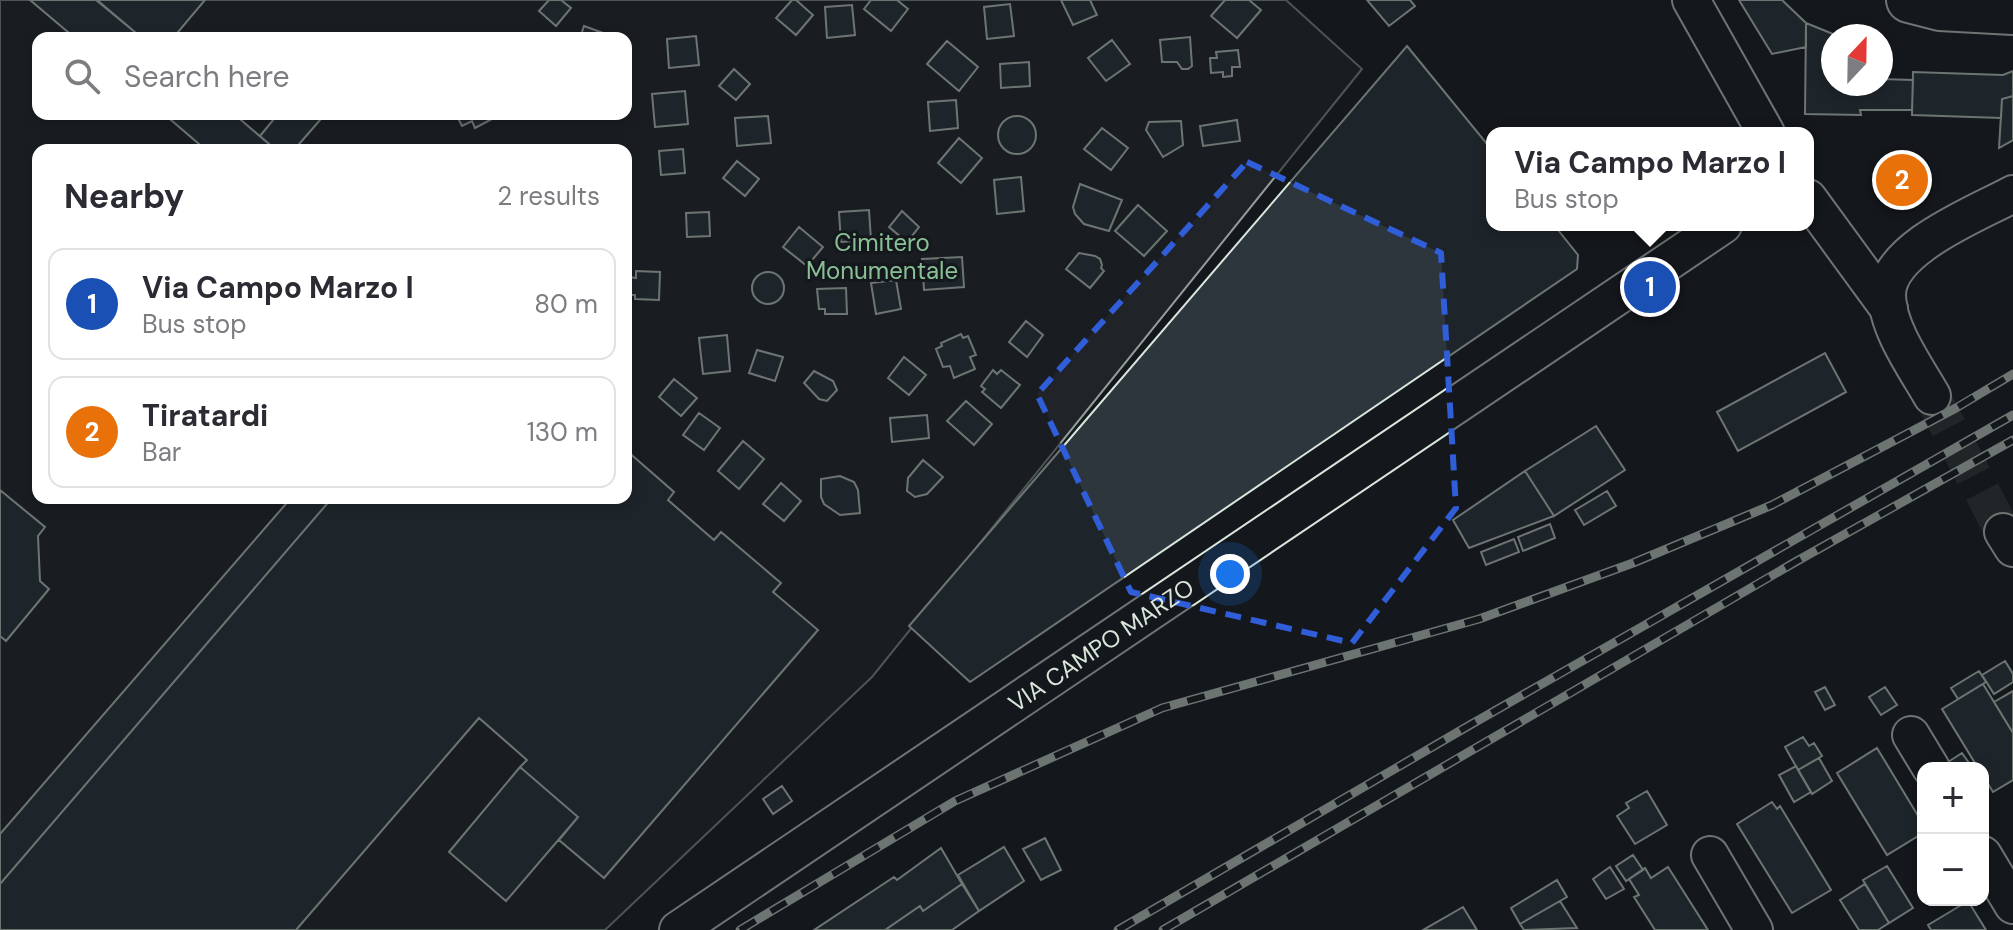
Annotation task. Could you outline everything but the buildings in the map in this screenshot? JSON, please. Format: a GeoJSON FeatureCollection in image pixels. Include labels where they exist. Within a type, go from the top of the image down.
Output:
{"type":"FeatureCollection","features":[{"type":"Feature","properties":{"kind":"main road"},"geometry":{"type":"LineString","coordinates":[[1909,0],[1940,8],[2013,12]]}},
{"type":"Feature","properties":{"kind":"street"},"geometry":{"type":"LineString","coordinates":[[1691,0],[1763,127]]}},
{"type":"Feature","properties":{"kind":"street"},"geometry":{"type":"LineString","coordinates":[[1932,396],[1901,342],[1889,309],[1887,293],[1890,280],[1901,262],[1935,234],[2013,194]]}},
{"type":"Feature","properties":{"kind":"street"},"geometry":{"type":"LineString","coordinates":[[1814,206],[1889,309]]}},
{"type":"Feature","properties":{"kind":"street","name":"VIA CAMPO MARZO"},"geometry":{"type":"LineString","coordinates":[[678,930],[1714,231]]}},
{"type":"Feature","properties":{"kind":"street"},"geometry":{"type":"LineString","coordinates":[[1911,735],[1927,762]]}},
{"type":"Feature","properties":{"kind":"street"},"geometry":{"type":"LineString","coordinates":[[1710,855],[1754,930]]}},
{"type":"Feature","properties":{"kind":"street"},"geometry":{"type":"LineString","coordinates":[[1989,865],[2013,905]]}},
{"type":"Feature","properties":{"kind":"highlighted area"},"geometry":{"type":"Polygon","coordinates":[[[1247,162],[1441,253],[1456,508],[1352,643],[1131,592],[1037,394],[1247,162]]]}},
{"type":"Feature","properties":{"kind":"green space","name":"Cimitero Monumentale"},"geometry":{"type":"Polygon","coordinates":[[[0,0],[1286,0],[1362,69],[872,677],[605,930],[0,930],[0,0]]]}},
{"type":"Feature","properties":{"kind":"tunnel"},"geometry":{"type":"LineString","coordinates":[[1932,396],[2003,532]]}},
{"type":"Feature","properties":{"kind":"railway"},"geometry":{"type":"LineString","coordinates":[[740,930],[955,801],[1162,708],[1479,619],[1633,563],[1772,505],[1956,408],[2013,374]]}},
{"type":"Feature","properties":{"kind":"railway"},"geometry":{"type":"LineString","coordinates":[[1118,930],[2013,415]]}},
{"type":"Feature","properties":{"kind":"railway"},"geometry":{"type":"LineString","coordinates":[[1163,930],[1797,561],[2013,440]]}},
{"type":"Feature","properties":{"kind":"place","name":"Tiratardi"},"geometry":{"type":"Point","coordinates":[1902,180]}},
{"type":"Feature","properties":{"kind":"place","name":"Via Campo Marzo I"},"geometry":{"type":"Point","coordinates":[1650,287]}}]}
